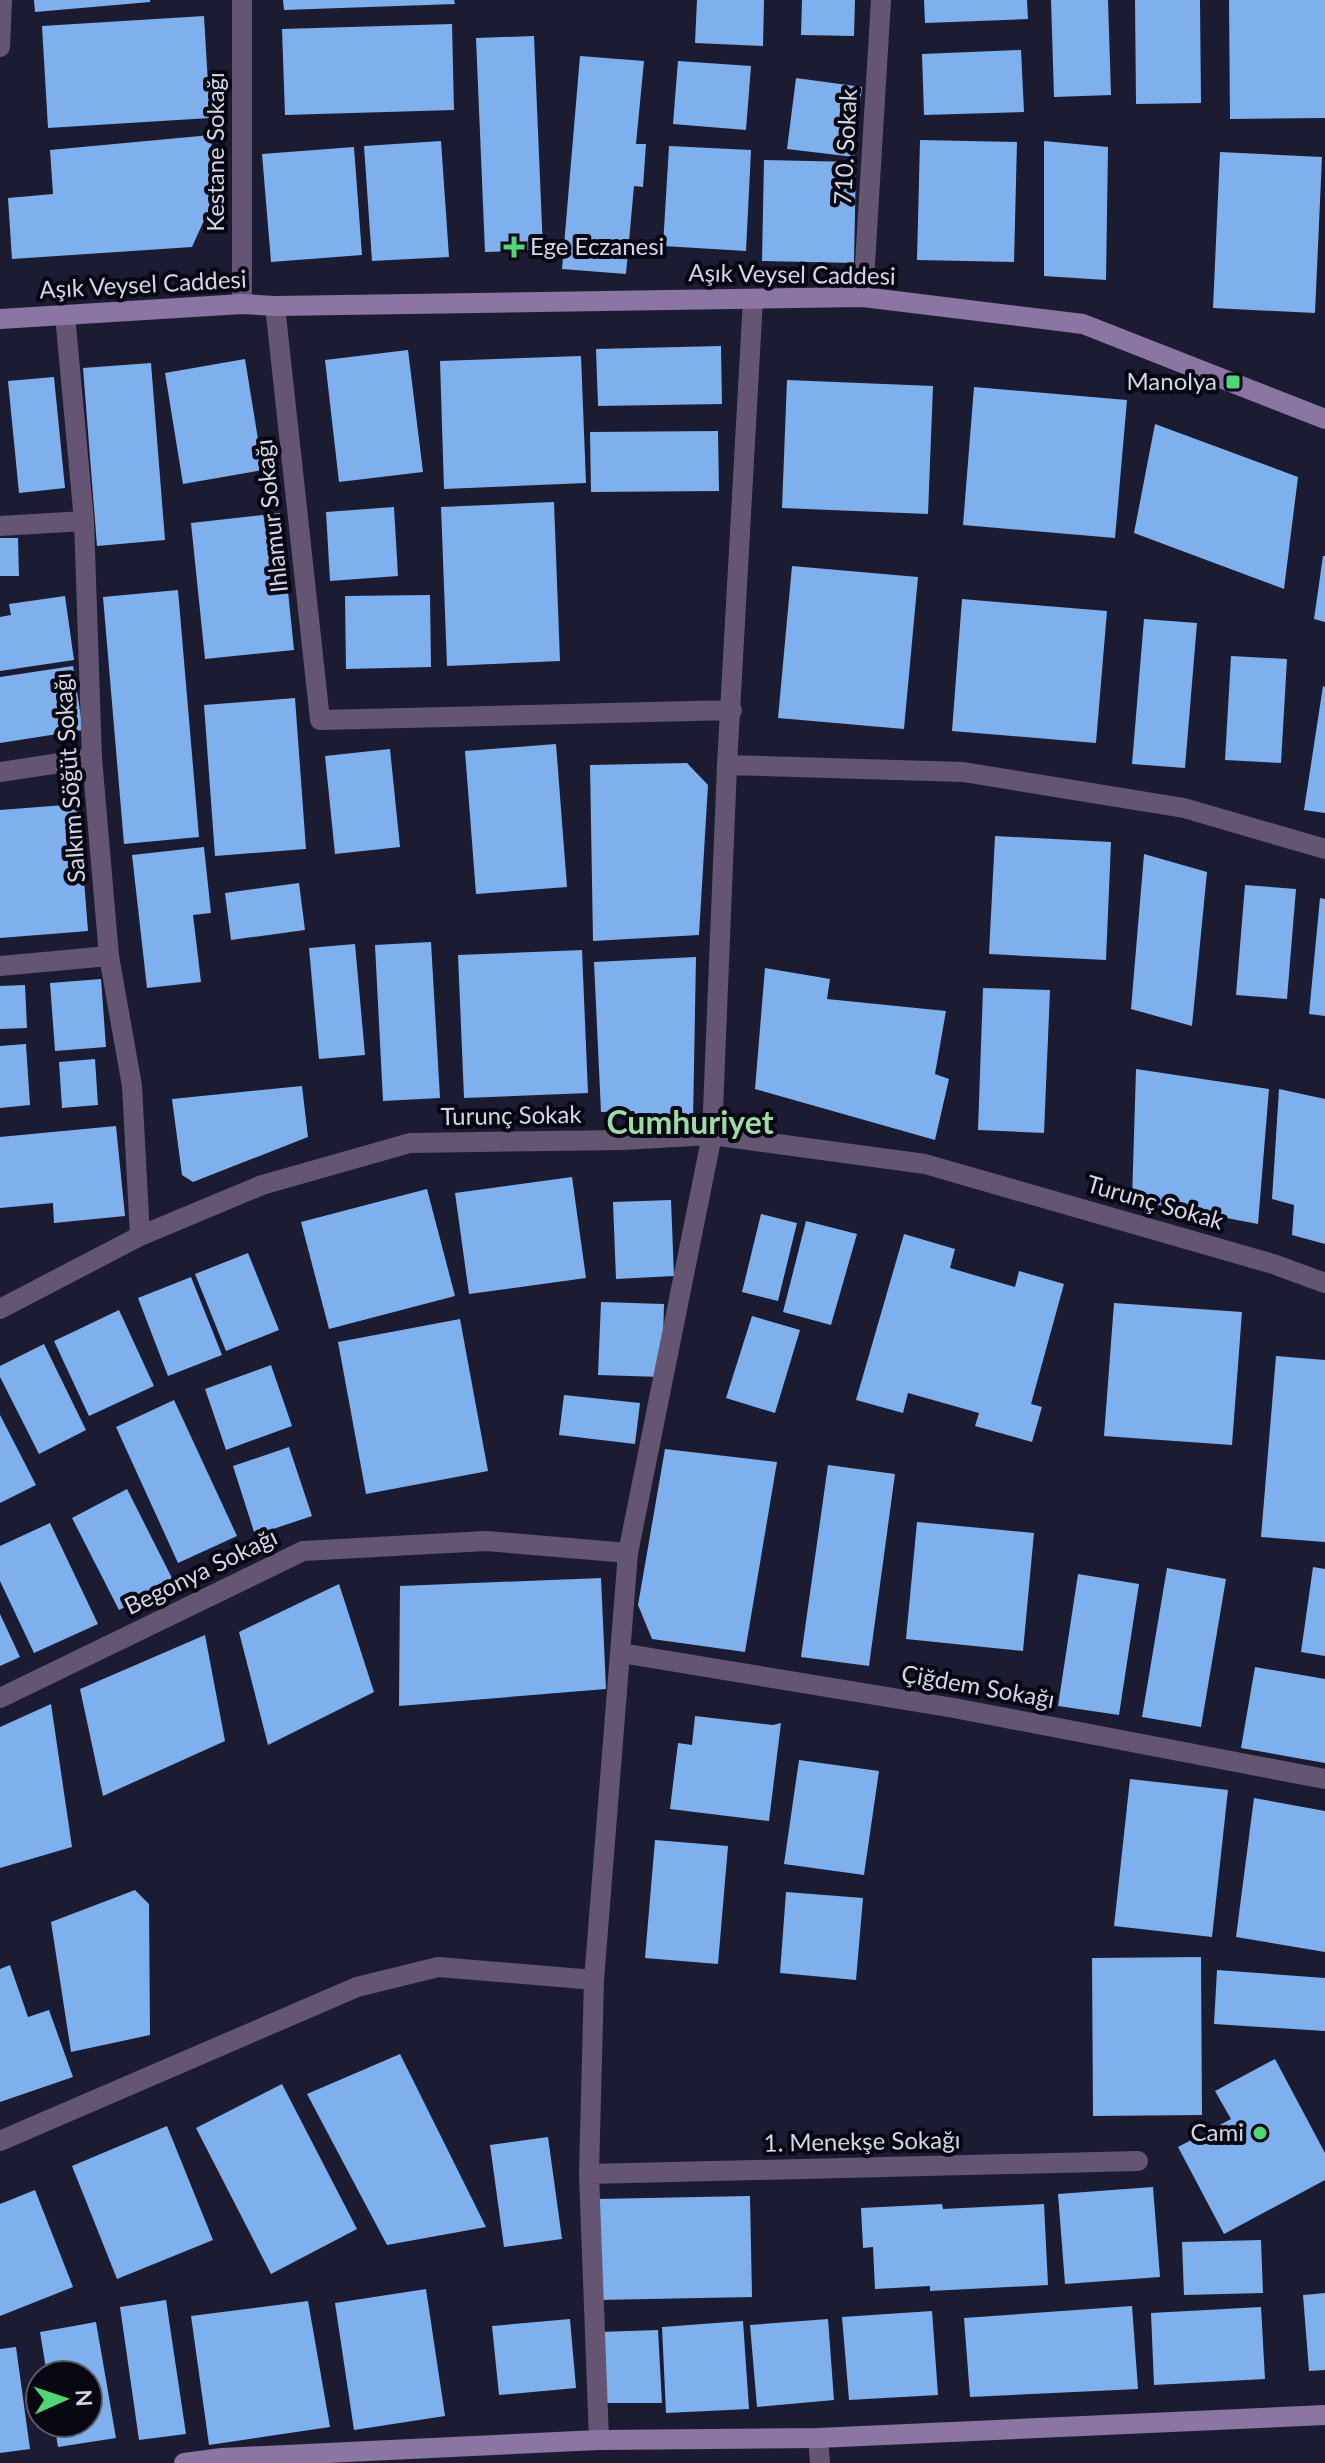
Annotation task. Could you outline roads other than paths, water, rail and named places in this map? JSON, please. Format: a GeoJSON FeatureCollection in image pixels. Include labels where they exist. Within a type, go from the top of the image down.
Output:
{"type":"FeatureCollection","features":[{"type":"Feature","properties":{"kind":"main road","name":"Aşık Veysel Caddesi"},"geometry":{"type":"LineString","coordinates":[[0,319],[242,304],[863,297],[1083,324],[1325,419]]}},
{"type":"Feature","properties":{"kind":"main road"},"geometry":{"type":"LineString","coordinates":[[184,2463],[222,2458],[599,2440],[818,2438],[1325,2415]]}},
{"type":"Feature","properties":{"kind":"street"},"geometry":{"type":"LineString","coordinates":[[0,47],[2,0]]}},
{"type":"Feature","properties":{"kind":"street","name":"Kestane Sokağı"},"geometry":{"type":"LineString","coordinates":[[242,0],[242,304]]}},
{"type":"Feature","properties":{"kind":"street","name":"710. Sokak"},"geometry":{"type":"LineString","coordinates":[[863,297],[881,0]]}},
{"type":"Feature","properties":{"kind":"street"},"geometry":{"type":"LineString","coordinates":[[599,2440],[589,2174],[594,1980],[628,1553],[712,1135],[727,765],[753,299]]}},
{"type":"Feature","properties":{"kind":"street","name":"Ihlamur Sokağı"},"geometry":{"type":"LineString","coordinates":[[275,306],[320,720],[732,710]]}},
{"type":"Feature","properties":{"kind":"street","name":"Salkım Söğüt Sokağı"},"geometry":{"type":"LineString","coordinates":[[65,315],[84,521],[92,758],[109,956],[132,1086],[140,1236]]}},
{"type":"Feature","properties":{"kind":"street"},"geometry":{"type":"LineString","coordinates":[[0,526],[84,521]]}},
{"type":"Feature","properties":{"kind":"street"},"geometry":{"type":"LineString","coordinates":[[0,772],[92,758]]}},
{"type":"Feature","properties":{"kind":"street"},"geometry":{"type":"LineString","coordinates":[[727,765],[963,772],[1184,808],[1325,849]]}},
{"type":"Feature","properties":{"kind":"street"},"geometry":{"type":"LineString","coordinates":[[0,966],[109,956]]}},
{"type":"Feature","properties":{"kind":"street","name":"Turunç Sokak"},"geometry":{"type":"LineString","coordinates":[[0,1309],[140,1236],[262,1185],[410,1143],[622,1140],[712,1135],[925,1164],[1273,1264],[1325,1283]]}},
{"type":"Feature","properties":{"kind":"street","name":"Begonya Sokağı"},"geometry":{"type":"LineString","coordinates":[[0,1698],[303,1551],[486,1541],[628,1553]]}},
{"type":"Feature","properties":{"kind":"street","name":"Çiğdem Sokağı"},"geometry":{"type":"LineString","coordinates":[[621,1653],[954,1708],[1325,1779]]}},
{"type":"Feature","properties":{"kind":"street"},"geometry":{"type":"LineString","coordinates":[[0,2141],[357,1987],[438,1967],[594,1980]]}},
{"type":"Feature","properties":{"kind":"street","name":"1. Menekşe Sokağı"},"geometry":{"type":"LineString","coordinates":[[589,2174],[1138,2161]]}},
{"type":"Feature","properties":{"kind":"street"},"geometry":{"type":"LineString","coordinates":[[818,2438],[820,2463]]}},
{"type":"Feature","properties":{"kind":"place","name":"Ege Eczanesi"},"geometry":{"type":"Point","coordinates":[514,247]}},
{"type":"Feature","properties":{"kind":"place","name":"Manolya"},"geometry":{"type":"Point","coordinates":[1233,382]}},
{"type":"Feature","properties":{"kind":"place","name":"Cami"},"geometry":{"type":"Point","coordinates":[1260,2133]}},
{"type":"Feature","properties":{"kind":"district","name":"Cumhuriyet"},"geometry":{"type":"Point","coordinates":[690,1123]}}]}
